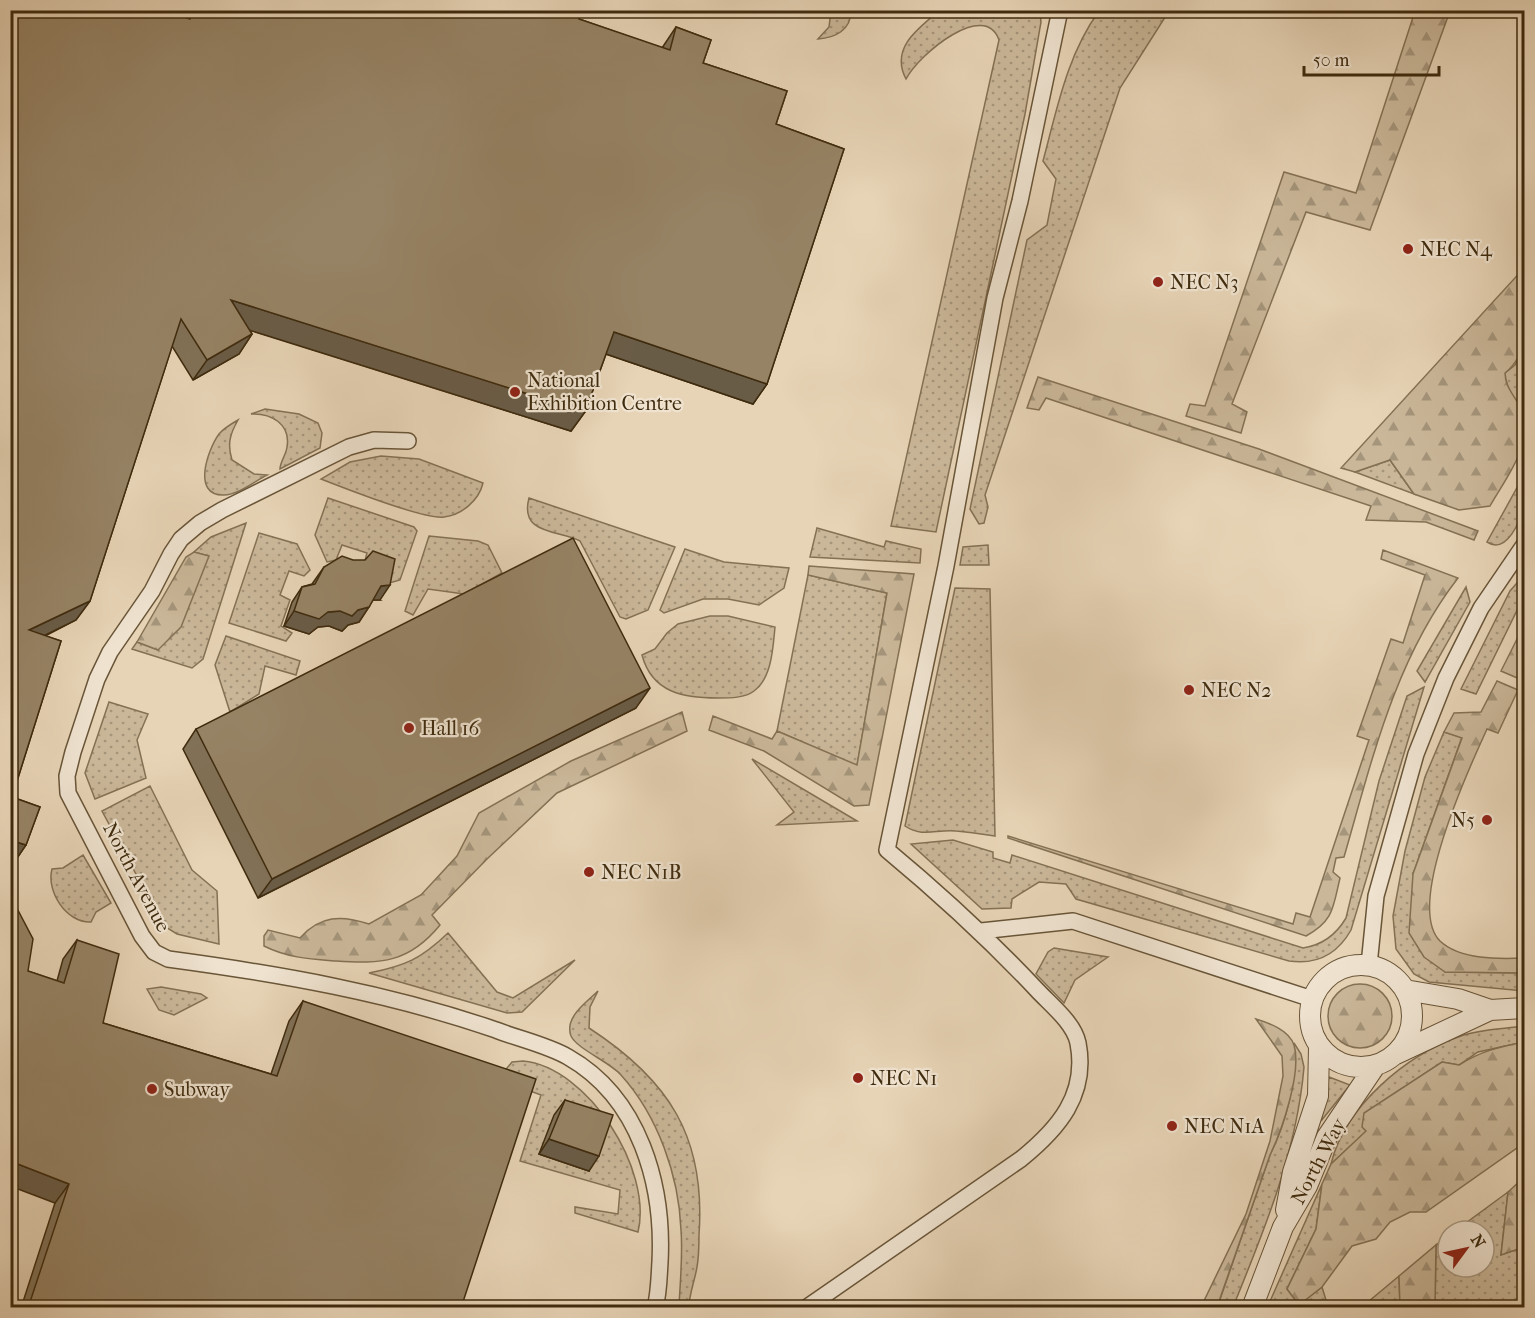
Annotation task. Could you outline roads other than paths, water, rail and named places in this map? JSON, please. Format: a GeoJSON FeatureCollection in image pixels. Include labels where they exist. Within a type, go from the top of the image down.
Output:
{"type":"FeatureCollection","features":[{"type":"Feature","properties":{"kind":"street"},"geometry":{"type":"LineString","coordinates":[[806,1308],[1021,1159],[1047,1138],[1064,1119],[1076,1092],[1078,1041],[1065,1020],[981,931],[887,850],[946,566],[995,298],[1022,190],[1060,10]]}},
{"type":"Feature","properties":{"kind":"street","name":"North Avenue"},"geometry":{"type":"LineString","coordinates":[[408,441],[374,440],[349,447],[222,510],[200,523],[182,539],[140,609],[110,652],[97,679],[73,752],[67,776],[68,792],[142,936],[153,952],[168,959],[313,980],[436,1009],[567,1057],[602,1082],[632,1124],[654,1177],[661,1216],[655,1308]]}},
{"type":"Feature","properties":{"kind":"street"},"geometry":{"type":"LineString","coordinates":[[1369,965],[1376,896],[1416,754],[1446,678],[1481,608],[1524,545]]}},
{"type":"Feature","properties":{"kind":"street"},"geometry":{"type":"LineString","coordinates":[[981,931],[1073,921],[1312,999]]}},
{"type":"Feature","properties":{"kind":"street"},"geometry":{"type":"LineString","coordinates":[[1395,1054],[1410,1030],[1411,1003],[1405,990],[1390,974],[1369,965],[1357,965],[1334,972],[1317,989],[1312,999],[1309,1016],[1312,1032],[1319,1047],[1335,1060],[1354,1067],[1375,1066],[1395,1054],[1490,1010],[1524,1008]]}},
{"type":"Feature","properties":{"kind":"street"},"geometry":{"type":"LineString","coordinates":[[1405,990],[1458,999],[1490,1010]]}},
{"type":"Feature","properties":{"kind":"street","name":"North Way"},"geometry":{"type":"LineString","coordinates":[[1283,1227],[1293,1172],[1318,1096],[1319,1047]]}},
{"type":"Feature","properties":{"kind":"street","name":"North Way"},"geometry":{"type":"LineString","coordinates":[[1252,1308],[1283,1227],[1307,1185],[1327,1137],[1375,1066]]}},
{"type":"Feature","properties":{"kind":"place","name":"NEC N4"},"geometry":{"type":"Point","coordinates":[1408,249]}},
{"type":"Feature","properties":{"kind":"place","name":"NEC N3"},"geometry":{"type":"Point","coordinates":[1158,282]}},
{"type":"Feature","properties":{"kind":"place","name":"National Exhibition Centre"},"geometry":{"type":"Point","coordinates":[515,392]}},
{"type":"Feature","properties":{"kind":"place","name":"NEC N2"},"geometry":{"type":"Point","coordinates":[1189,690]}},
{"type":"Feature","properties":{"kind":"place","name":"Hall 16"},"geometry":{"type":"Point","coordinates":[409,728]}},
{"type":"Feature","properties":{"kind":"place","name":"N5"},"geometry":{"type":"Point","coordinates":[1487,820]}},
{"type":"Feature","properties":{"kind":"place","name":"NEC N1B"},"geometry":{"type":"Point","coordinates":[589,872]}},
{"type":"Feature","properties":{"kind":"place","name":"NEC N1"},"geometry":{"type":"Point","coordinates":[858,1078]}},
{"type":"Feature","properties":{"kind":"place","name":"Subway"},"geometry":{"type":"Point","coordinates":[152,1089]}},
{"type":"Feature","properties":{"kind":"place","name":"NEC N1A"},"geometry":{"type":"Point","coordinates":[1172,1126]}}]}
